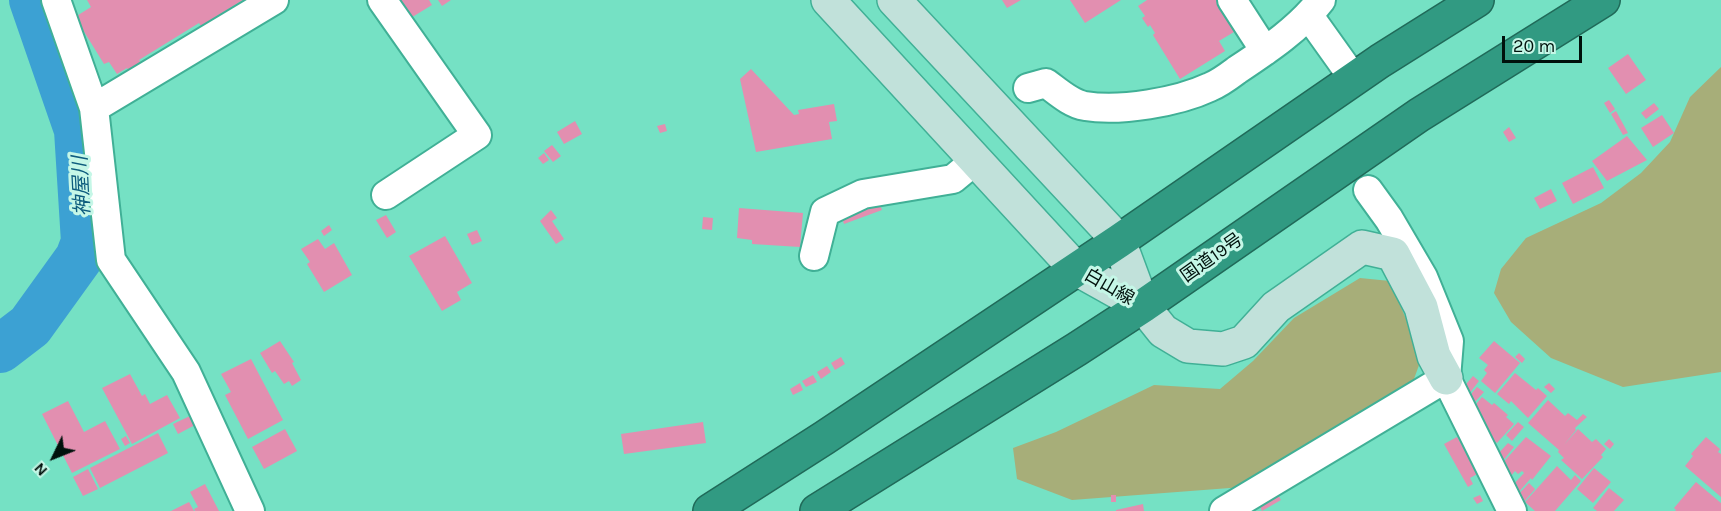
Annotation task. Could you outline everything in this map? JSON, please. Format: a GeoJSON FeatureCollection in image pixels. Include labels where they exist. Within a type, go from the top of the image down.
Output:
{"type":"FeatureCollection","features":[{"type":"Feature","properties":{"kind":"highway"},"geometry":{"type":"LineString","coordinates":[[710,511],[824,438],[1119,241],[1354,79],[1477,0]]}},
{"type":"Feature","properties":{"kind":"highway","name":"国道19号"},"geometry":{"type":"LineString","coordinates":[[817,511],[1143,306],[1419,115],[1604,0]]}},
{"type":"Feature","properties":{"kind":"street"},"geometry":{"type":"LineString","coordinates":[[56,0],[94,108],[111,260],[186,372],[250,511]]}},
{"type":"Feature","properties":{"kind":"street"},"geometry":{"type":"LineString","coordinates":[[94,108],[274,0]]}},
{"type":"Feature","properties":{"kind":"street"},"geometry":{"type":"LineString","coordinates":[[382,0],[477,135],[386,195]]}},
{"type":"Feature","properties":{"kind":"street","name":"白山線"},"geometry":{"type":"LineString","coordinates":[[828,0],[1076,268],[1143,306]]}},
{"type":"Feature","properties":{"kind":"street","name":"白山線"},"geometry":{"type":"LineString","coordinates":[[894,0],[1119,241],[1143,306]]}},
{"type":"Feature","properties":{"kind":"street"},"geometry":{"type":"LineString","coordinates":[[1232,0],[1265,51]]}},
{"type":"Feature","properties":{"kind":"street"},"geometry":{"type":"LineString","coordinates":[[1028,88],[1046,83],[1083,106],[1125,108],[1183,97],[1211,87],[1265,51],[1315,8],[1354,79]]}},
{"type":"Feature","properties":{"kind":"street"},"geometry":{"type":"LineString","coordinates":[[814,256],[825,212],[863,194],[952,179],[976,160]]}},
{"type":"Feature","properties":{"kind":"street"},"geometry":{"type":"LineString","coordinates":[[1368,190],[1389,219],[1424,277],[1449,341],[1446,378]]}},
{"type":"Feature","properties":{"kind":"street"},"geometry":{"type":"LineString","coordinates":[[1143,306],[1163,331],[1188,346],[1223,349],[1244,342],[1276,307],[1362,247],[1393,254],[1420,307],[1434,356],[1512,511]]}},
{"type":"Feature","properties":{"kind":"street"},"geometry":{"type":"LineString","coordinates":[[1224,511],[1446,378]]}},
{"type":"Feature","properties":{"kind":"green space"},"geometry":{"type":"Polygon","coordinates":[[[1721,67],[1721,372],[1623,387],[1551,358],[1511,322],[1494,293],[1501,269],[1526,238],[1601,203],[1641,173],[1670,142],[1690,97],[1721,67]]]}},
{"type":"Feature","properties":{"kind":"green space"},"geometry":{"type":"Polygon","coordinates":[[[1360,278],[1390,281],[1422,357],[1411,387],[1243,487],[1072,500],[1017,479],[1013,448],[1056,432],[1154,385],[1220,389],[1253,361],[1294,318],[1360,278]]]}},
{"type":"Feature","properties":{"kind":"building"},"geometry":{"type":"Polygon","coordinates":[[[87,0],[243,0],[201,26],[199,23],[139,60],[142,64],[129,71],[127,68],[117,74],[109,62],[104,64],[75,17],[91,7],[87,0]]]}},
{"type":"Feature","properties":{"kind":"building"},"geometry":{"type":"Polygon","coordinates":[[[400,0],[429,0],[432,5],[409,19],[399,3],[400,0]]]}},
{"type":"Feature","properties":{"kind":"building"},"geometry":{"type":"Polygon","coordinates":[[[438,0],[451,0],[442,6],[438,0]]]}},
{"type":"Feature","properties":{"kind":"building"},"geometry":{"type":"Polygon","coordinates":[[[1002,0],[1021,0],[1007,8],[1002,0]]]}},
{"type":"Feature","properties":{"kind":"building"},"geometry":{"type":"Polygon","coordinates":[[[1070,0],[1121,0],[1085,23],[1070,0]]]}},
{"type":"Feature","properties":{"kind":"building"},"geometry":{"type":"Polygon","coordinates":[[[1147,0],[1220,0],[1239,29],[1219,41],[1225,51],[1180,79],[1153,35],[1155,33],[1142,18],[1145,16],[1138,6],[1147,0]]]}},
{"type":"Feature","properties":{"kind":"building"},"geometry":{"type":"Polygon","coordinates":[[[1628,54],[1646,80],[1626,94],[1608,68],[1628,54]]]}},
{"type":"Feature","properties":{"kind":"building"},"geometry":{"type":"Polygon","coordinates":[[[751,69],[794,115],[799,114],[798,110],[834,104],[837,121],[829,122],[832,139],[756,152],[740,79],[751,69]]]}},
{"type":"Feature","properties":{"kind":"building"},"geometry":{"type":"Polygon","coordinates":[[[1609,100],[1615,109],[1610,113],[1604,103],[1609,100]]]}},
{"type":"Feature","properties":{"kind":"building"},"geometry":{"type":"Polygon","coordinates":[[[1654,103],[1659,109],[1646,119],[1641,113],[1654,103]]]}},
{"type":"Feature","properties":{"kind":"building"},"geometry":{"type":"Polygon","coordinates":[[[1616,111],[1628,133],[1623,135],[1611,114],[1616,111]]]}},
{"type":"Feature","properties":{"kind":"building"},"geometry":{"type":"Polygon","coordinates":[[[1662,115],[1674,133],[1653,147],[1641,128],[1662,115]]]}},
{"type":"Feature","properties":{"kind":"building"},"geometry":{"type":"Polygon","coordinates":[[[575,121],[582,134],[564,144],[557,132],[575,121]]]}},
{"type":"Feature","properties":{"kind":"building"},"geometry":{"type":"Polygon","coordinates":[[[665,124],[667,131],[660,133],[657,126],[665,124]]]}},
{"type":"Feature","properties":{"kind":"building"},"geometry":{"type":"Polygon","coordinates":[[[1509,127],[1516,138],[1509,142],[1503,132],[1509,127]]]}},
{"type":"Feature","properties":{"kind":"building"},"geometry":{"type":"Polygon","coordinates":[[[1627,136],[1647,160],[1607,181],[1592,161],[1627,136]]]}},
{"type":"Feature","properties":{"kind":"building"},"geometry":{"type":"Polygon","coordinates":[[[552,145],[561,156],[553,162],[544,151],[552,145]]]}},
{"type":"Feature","properties":{"kind":"building"},"geometry":{"type":"Polygon","coordinates":[[[544,153],[549,160],[543,164],[538,158],[544,153]]]}},
{"type":"Feature","properties":{"kind":"building"},"geometry":{"type":"Polygon","coordinates":[[[1593,167],[1604,188],[1573,204],[1562,183],[1593,167]]]}},
{"type":"Feature","properties":{"kind":"building"},"geometry":{"type":"Polygon","coordinates":[[[1551,189],[1557,201],[1540,209],[1534,198],[1551,189]]]}},
{"type":"Feature","properties":{"kind":"building"},"geometry":{"type":"Polygon","coordinates":[[[879,202],[882,210],[844,224],[841,215],[879,202]]]}},
{"type":"Feature","properties":{"kind":"building"},"geometry":{"type":"Polygon","coordinates":[[[739,208],[803,213],[800,247],[752,244],[752,240],[737,238],[739,208]]]}},
{"type":"Feature","properties":{"kind":"building"},"geometry":{"type":"Polygon","coordinates":[[[551,210],[557,218],[552,221],[564,239],[556,244],[540,221],[551,210]]]}},
{"type":"Feature","properties":{"kind":"building"},"geometry":{"type":"Polygon","coordinates":[[[386,215],[396,232],[387,238],[376,220],[386,215]]]}},
{"type":"Feature","properties":{"kind":"building"},"geometry":{"type":"Polygon","coordinates":[[[703,217],[713,218],[712,230],[702,229],[703,217]]]}},
{"type":"Feature","properties":{"kind":"building"},"geometry":{"type":"Polygon","coordinates":[[[329,225],[332,230],[324,236],[321,231],[329,225]]]}},
{"type":"Feature","properties":{"kind":"building"},"geometry":{"type":"Polygon","coordinates":[[[477,230],[482,241],[472,245],[467,234],[477,230]]]}},
{"type":"Feature","properties":{"kind":"building"},"geometry":{"type":"Polygon","coordinates":[[[445,236],[472,283],[457,292],[461,300],[442,311],[409,256],[445,236]]]}},
{"type":"Feature","properties":{"kind":"building"},"geometry":{"type":"Polygon","coordinates":[[[318,239],[325,249],[334,243],[352,275],[324,292],[307,264],[310,262],[301,249],[318,239]]]}},
{"type":"Feature","properties":{"kind":"building"},"geometry":{"type":"Polygon","coordinates":[[[280,341],[294,362],[292,363],[301,380],[292,386],[289,381],[284,384],[275,371],[272,373],[260,353],[280,341]]]}},
{"type":"Feature","properties":{"kind":"building"},"geometry":{"type":"Polygon","coordinates":[[[1494,341],[1520,363],[1495,393],[1481,381],[1487,373],[1484,370],[1488,365],[1479,358],[1494,341]]]}},
{"type":"Feature","properties":{"kind":"building"},"geometry":{"type":"Polygon","coordinates":[[[1519,353],[1525,359],[1522,363],[1515,357],[1519,353]]]}},
{"type":"Feature","properties":{"kind":"building"},"geometry":{"type":"Polygon","coordinates":[[[841,357],[845,364],[835,370],[831,363],[841,357]]]}},
{"type":"Feature","properties":{"kind":"building"},"geometry":{"type":"Polygon","coordinates":[[[251,359],[283,420],[248,439],[225,395],[231,392],[221,374],[251,359]]]}},
{"type":"Feature","properties":{"kind":"building"},"geometry":{"type":"Polygon","coordinates":[[[827,366],[831,372],[821,379],[817,372],[827,366]]]}},
{"type":"Feature","properties":{"kind":"building"},"geometry":{"type":"Polygon","coordinates":[[[1515,373],[1547,396],[1528,418],[1511,401],[1509,404],[1497,394],[1515,373]]]}},
{"type":"Feature","properties":{"kind":"building"},"geometry":{"type":"Polygon","coordinates":[[[130,374],[142,396],[145,394],[150,404],[167,395],[180,418],[132,444],[102,388],[130,374]]]}},
{"type":"Feature","properties":{"kind":"building"},"geometry":{"type":"Polygon","coordinates":[[[813,375],[817,382],[806,387],[802,381],[813,375]]]}},
{"type":"Feature","properties":{"kind":"building"},"geometry":{"type":"Polygon","coordinates":[[[1473,376],[1479,381],[1469,394],[1462,389],[1473,376]]]}},
{"type":"Feature","properties":{"kind":"building"},"geometry":{"type":"Polygon","coordinates":[[[800,383],[803,390],[793,395],[790,389],[800,383]]]}},
{"type":"Feature","properties":{"kind":"building"},"geometry":{"type":"Polygon","coordinates":[[[1549,383],[1555,389],[1551,393],[1544,387],[1549,383]]]}},
{"type":"Feature","properties":{"kind":"building"},"geometry":{"type":"Polygon","coordinates":[[[1477,387],[1484,392],[1473,404],[1467,399],[1477,387]]]}},
{"type":"Feature","properties":{"kind":"building"},"geometry":{"type":"Polygon","coordinates":[[[1482,397],[1492,405],[1494,403],[1508,415],[1506,417],[1514,424],[1497,443],[1481,429],[1472,409],[1482,397]]]}},
{"type":"Feature","properties":{"kind":"building"},"geometry":{"type":"Polygon","coordinates":[[[1548,400],[1565,416],[1568,413],[1577,420],[1583,414],[1587,417],[1575,428],[1576,430],[1564,445],[1578,429],[1592,442],[1596,439],[1606,449],[1601,455],[1603,457],[1582,479],[1561,460],[1564,458],[1558,452],[1559,450],[1528,423],[1548,400]]]}},
{"type":"Feature","properties":{"kind":"building"},"geometry":{"type":"Polygon","coordinates":[[[68,401],[84,432],[105,421],[120,449],[72,473],[42,414],[68,401]]]}},
{"type":"Feature","properties":{"kind":"building"},"geometry":{"type":"Polygon","coordinates":[[[190,416],[195,425],[178,434],[173,424],[190,416]]]}},
{"type":"Feature","properties":{"kind":"building"},"geometry":{"type":"Polygon","coordinates":[[[703,422],[706,443],[624,454],[621,434],[703,422]]]}},
{"type":"Feature","properties":{"kind":"building"},"geometry":{"type":"Polygon","coordinates":[[[1518,422],[1524,427],[1512,441],[1506,435],[1518,422]]]}},
{"type":"Feature","properties":{"kind":"building"},"geometry":{"type":"Polygon","coordinates":[[[285,429],[297,451],[264,469],[252,447],[285,429]]]}},
{"type":"Feature","properties":{"kind":"building"},"geometry":{"type":"Polygon","coordinates":[[[158,433],[168,453],[100,488],[90,468],[158,433]]]}},
{"type":"Feature","properties":{"kind":"building"},"geometry":{"type":"Polygon","coordinates":[[[126,436],[130,443],[125,446],[121,439],[126,436]]]}},
{"type":"Feature","properties":{"kind":"building"},"geometry":{"type":"Polygon","coordinates":[[[1457,437],[1460,442],[1462,441],[1479,473],[1470,478],[1473,484],[1468,487],[1444,444],[1457,437]]]}},
{"type":"Feature","properties":{"kind":"building"},"geometry":{"type":"Polygon","coordinates":[[[1526,437],[1551,456],[1518,493],[1511,487],[1524,473],[1522,471],[1518,474],[1515,471],[1511,476],[1500,466],[1526,437]]]}},
{"type":"Feature","properties":{"kind":"building"},"geometry":{"type":"Polygon","coordinates":[[[1706,437],[1720,449],[1718,452],[1721,454],[1721,497],[1685,466],[1693,456],[1691,454],[1706,437]]]}},
{"type":"Feature","properties":{"kind":"building"},"geometry":{"type":"Polygon","coordinates":[[[1609,439],[1614,444],[1610,449],[1604,444],[1609,439]]]}},
{"type":"Feature","properties":{"kind":"building"},"geometry":{"type":"Polygon","coordinates":[[[1508,443],[1514,447],[1502,462],[1495,457],[1508,443]]]}},
{"type":"Feature","properties":{"kind":"building"},"geometry":{"type":"Polygon","coordinates":[[[1557,466],[1571,480],[1575,475],[1581,481],[1555,511],[1535,511],[1525,502],[1557,466]]]}},
{"type":"Feature","properties":{"kind":"building"},"geometry":{"type":"Polygon","coordinates":[[[1594,468],[1611,482],[1593,503],[1577,489],[1594,468]]]}},
{"type":"Feature","properties":{"kind":"building"},"geometry":{"type":"Polygon","coordinates":[[[88,469],[98,489],[83,496],[73,477],[88,469]]]}},
{"type":"Feature","properties":{"kind":"building"},"geometry":{"type":"Polygon","coordinates":[[[1696,482],[1721,503],[1721,511],[1675,511],[1674,508],[1696,482]]]}},
{"type":"Feature","properties":{"kind":"building"},"geometry":{"type":"Polygon","coordinates":[[[1529,483],[1535,489],[1523,503],[1516,497],[1529,483]]]}},
{"type":"Feature","properties":{"kind":"building"},"geometry":{"type":"Polygon","coordinates":[[[205,484],[219,511],[195,511],[194,509],[198,507],[190,492],[205,484]]]}},
{"type":"Feature","properties":{"kind":"building"},"geometry":{"type":"Polygon","coordinates":[[[1609,488],[1624,500],[1614,511],[1597,511],[1593,508],[1609,488]]]}},
{"type":"Feature","properties":{"kind":"building"},"geometry":{"type":"Polygon","coordinates":[[[1277,493],[1281,500],[1262,511],[1259,504],[1277,493]]]}},
{"type":"Feature","properties":{"kind":"building"},"geometry":{"type":"Polygon","coordinates":[[[1111,495],[1116,495],[1116,502],[1111,502],[1111,495]]]}},
{"type":"Feature","properties":{"kind":"building"},"geometry":{"type":"Polygon","coordinates":[[[1480,495],[1483,501],[1477,504],[1473,498],[1480,495]]]}},
{"type":"Feature","properties":{"kind":"building"},"geometry":{"type":"Polygon","coordinates":[[[189,502],[194,511],[171,511],[189,502]]]}},
{"type":"Feature","properties":{"kind":"building"},"geometry":{"type":"Polygon","coordinates":[[[1143,504],[1144,511],[1116,511],[1116,510],[1143,504]]]}},
{"type":"Feature","properties":{"kind":"waterway","name":"神屋川"},"geometry":{"type":"LineString","coordinates":[[0,349],[30,326],[79,258],[85,242],[78,130],[33,0]]}}]}
